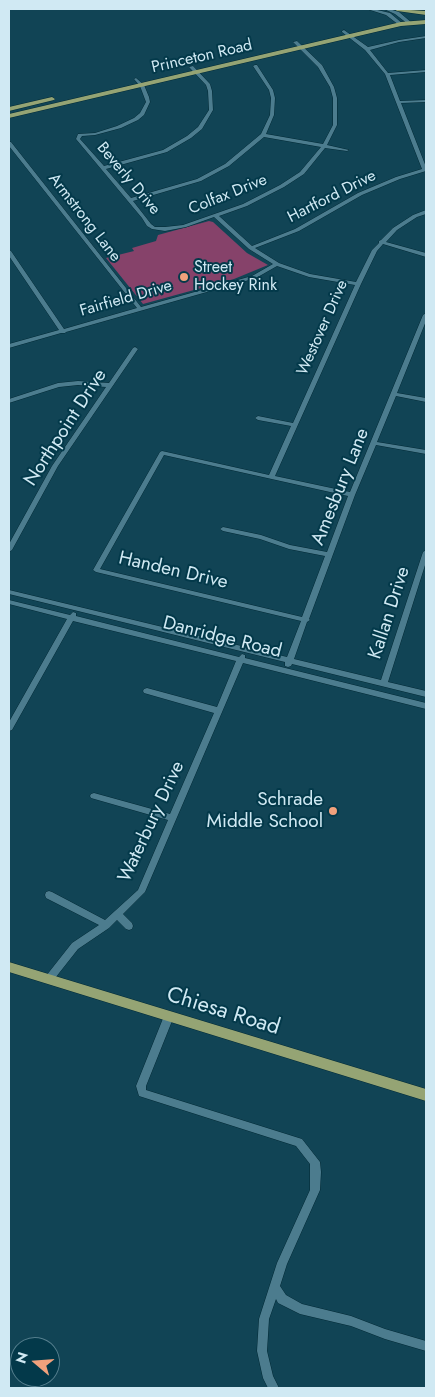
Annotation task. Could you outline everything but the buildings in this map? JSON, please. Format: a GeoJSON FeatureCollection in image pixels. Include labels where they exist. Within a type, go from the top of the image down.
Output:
{"type":"FeatureCollection","features":[{"type":"Feature","properties":{"kind":"main road"},"geometry":{"type":"LineString","coordinates":[[397,9],[426,13]]}},
{"type":"Feature","properties":{"kind":"main road"},"geometry":{"type":"LineString","coordinates":[[403,21],[426,17]]}},
{"type":"Feature","properties":{"kind":"main road","name":"Princeton Road"},"geometry":{"type":"LineString","coordinates":[[9,109],[395,19],[403,21]]}},
{"type":"Feature","properties":{"kind":"main road","name":"Princeton Road"},"geometry":{"type":"LineString","coordinates":[[9,116],[351,36],[403,21]]}},
{"type":"Feature","properties":{"kind":"main road"},"geometry":{"type":"LineString","coordinates":[[403,21],[410,23],[426,22]]}},
{"type":"Feature","properties":{"kind":"main road"},"geometry":{"type":"LineString","coordinates":[[87,91],[92,97]]}},
{"type":"Feature","properties":{"kind":"main road","name":"Chiesa Road"},"geometry":{"type":"LineString","coordinates":[[9,967],[426,1095]]}},
{"type":"Feature","properties":{"kind":"street"},"geometry":{"type":"LineString","coordinates":[[369,9],[395,19]]}},
{"type":"Feature","properties":{"kind":"street"},"geometry":{"type":"LineString","coordinates":[[386,9],[403,21]]}},
{"type":"Feature","properties":{"kind":"street"},"geometry":{"type":"LineString","coordinates":[[344,31],[367,49],[387,74],[426,170]]}},
{"type":"Feature","properties":{"kind":"street"},"geometry":{"type":"LineString","coordinates":[[367,49],[426,37]]}},
{"type":"Feature","properties":{"kind":"street","name":"Colfax Drive"},"geometry":{"type":"LineString","coordinates":[[154,228],[174,228],[260,198],[302,173],[324,146],[335,125],[335,98],[332,87],[320,66],[295,42]]}},
{"type":"Feature","properties":{"kind":"street"},"geometry":{"type":"LineString","coordinates":[[129,200],[199,180],[227,166],[263,135],[272,115],[273,98],[271,90],[255,66]]}},
{"type":"Feature","properties":{"kind":"street"},"geometry":{"type":"LineString","coordinates":[[104,168],[165,151],[200,128],[211,110],[211,99],[208,86],[190,67]]}},
{"type":"Feature","properties":{"kind":"street"},"geometry":{"type":"LineString","coordinates":[[387,74],[426,71]]}},
{"type":"Feature","properties":{"kind":"street"},"geometry":{"type":"LineString","coordinates":[[136,79],[142,85]]}},
{"type":"Feature","properties":{"kind":"street","name":"Beverly Drive"},"geometry":{"type":"LineString","coordinates":[[142,85],[148,102],[136,119],[105,132],[78,136],[84,146],[154,228]]}},
{"type":"Feature","properties":{"kind":"street"},"geometry":{"type":"LineString","coordinates":[[399,102],[426,101]]}},
{"type":"Feature","properties":{"kind":"street"},"geometry":{"type":"LineString","coordinates":[[263,135],[347,150]]}},
{"type":"Feature","properties":{"kind":"street","name":"Armstrong Lane"},"geometry":{"type":"LineString","coordinates":[[9,143],[140,309]]}},
{"type":"Feature","properties":{"kind":"street","name":"Hartford Drive"},"geometry":{"type":"LineString","coordinates":[[251,248],[297,230],[360,194],[398,178],[426,170]]}},
{"type":"Feature","properties":{"kind":"street","name":"Westover Drive"},"geometry":{"type":"LineString","coordinates":[[271,478],[358,284],[381,242],[395,229],[415,216],[426,212]]}},
{"type":"Feature","properties":{"kind":"street"},"geometry":{"type":"LineString","coordinates":[[215,215],[251,248],[277,264],[309,275],[358,284]]}},
{"type":"Feature","properties":{"kind":"street"},"geometry":{"type":"LineString","coordinates":[[381,242],[426,255]]}},
{"type":"Feature","properties":{"kind":"street"},"geometry":{"type":"LineString","coordinates":[[9,252],[63,332]]}},
{"type":"Feature","properties":{"kind":"street","name":"Fairfield Drive"},"geometry":{"type":"LineString","coordinates":[[9,346],[254,277],[277,264]]}},
{"type":"Feature","properties":{"kind":"street","name":"Amesbury Lane"},"geometry":{"type":"LineString","coordinates":[[285,670],[306,620],[352,495],[426,315]]}},
{"type":"Feature","properties":{"kind":"street","name":"Northpoint Drive"},"geometry":{"type":"LineString","coordinates":[[9,550],[12,541],[55,466],[135,349]]}},
{"type":"Feature","properties":{"kind":"street"},"geometry":{"type":"LineString","coordinates":[[9,401],[58,385],[78,382],[110,385]]}},
{"type":"Feature","properties":{"kind":"street"},"geometry":{"type":"LineString","coordinates":[[395,394],[426,400]]}},
{"type":"Feature","properties":{"kind":"street"},"geometry":{"type":"LineString","coordinates":[[258,418],[294,425]]}},
{"type":"Feature","properties":{"kind":"street"},"geometry":{"type":"LineString","coordinates":[[374,443],[426,452]]}},
{"type":"Feature","properties":{"kind":"street","name":"Handen Drive"},"geometry":{"type":"LineString","coordinates":[[271,478],[162,453],[96,570],[306,620]]}},
{"type":"Feature","properties":{"kind":"street"},"geometry":{"type":"LineString","coordinates":[[271,478],[352,495]]}},
{"type":"Feature","properties":{"kind":"street"},"geometry":{"type":"LineString","coordinates":[[223,529],[261,537],[289,547],[330,555]]}},
{"type":"Feature","properties":{"kind":"street","name":"Kallan Drive"},"geometry":{"type":"LineString","coordinates":[[384,684],[426,552]]}},
{"type":"Feature","properties":{"kind":"street","name":"Danridge Road"},"geometry":{"type":"LineString","coordinates":[[9,592],[426,694]]}},
{"type":"Feature","properties":{"kind":"street","name":"Danridge Road"},"geometry":{"type":"LineString","coordinates":[[9,602],[426,706]]}},
{"type":"Feature","properties":{"kind":"street"},"geometry":{"type":"LineString","coordinates":[[9,728],[76,608]]}},
{"type":"Feature","properties":{"kind":"street","name":"Waterbury Drive"},"geometry":{"type":"LineString","coordinates":[[49,979],[75,946],[106,925],[141,892],[245,650]]}},
{"type":"Feature","properties":{"kind":"street"},"geometry":{"type":"LineString","coordinates":[[147,692],[219,711]]}},
{"type":"Feature","properties":{"kind":"street"},"geometry":{"type":"LineString","coordinates":[[94,796],[173,818]]}},
{"type":"Feature","properties":{"kind":"street"},"geometry":{"type":"LineString","coordinates":[[49,895],[106,925]]}},
{"type":"Feature","properties":{"kind":"street"},"geometry":{"type":"LineString","coordinates":[[117,914],[129,926]]}},
{"type":"Feature","properties":{"kind":"street"},"geometry":{"type":"LineString","coordinates":[[168,1016],[141,1086],[142,1093],[299,1142],[314,1162],[316,1172],[315,1190],[282,1263],[264,1319],[262,1351],[268,1378],[274,1388]]}},
{"type":"Feature","properties":{"kind":"street"},"geometry":{"type":"LineString","coordinates":[[275,1287],[282,1299],[300,1309],[351,1322],[426,1346]]}},
{"type":"Feature","properties":{"kind":"shaded area"},"geometry":{"type":"Polygon","coordinates":[[[209,221],[213,222],[247,253],[268,265],[234,279],[143,304],[106,258],[134,251],[132,248],[156,241],[158,235],[209,221]]]}},
{"type":"Feature","properties":{"kind":"place","name":"Street Hockey Rink"},"geometry":{"type":"Point","coordinates":[184,277]}},
{"type":"Feature","properties":{"kind":"place","name":"Schrade Middle School"},"geometry":{"type":"Point","coordinates":[333,811]}}]}
